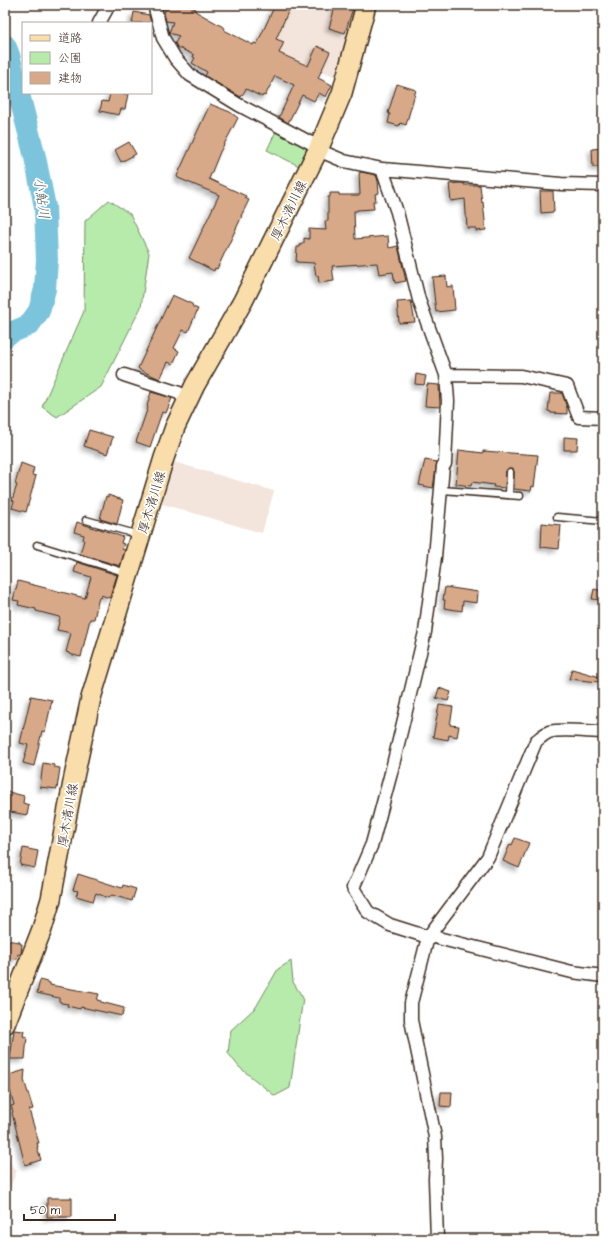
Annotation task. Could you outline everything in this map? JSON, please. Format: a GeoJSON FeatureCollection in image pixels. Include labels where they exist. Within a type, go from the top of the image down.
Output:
{"type":"FeatureCollection","features":[{"type":"Feature","properties":{"kind":"main road","name":"厚木清川線"},"geometry":{"type":"LineString","coordinates":[[5,1024],[42,930],[51,899],[88,712],[164,458],[175,427],[195,385],[243,301],[318,150],[342,93],[366,5]]}},
{"type":"Feature","properties":{"kind":"street"},"geometry":{"type":"LineString","coordinates":[[100,22],[109,5]]}},
{"type":"Feature","properties":{"kind":"street"},"geometry":{"type":"LineString","coordinates":[[154,5],[163,38],[175,58],[190,75],[239,105],[313,144],[318,150],[344,161],[382,169],[561,184],[603,185]]}},
{"type":"Feature","properties":{"kind":"street"},"geometry":{"type":"LineString","coordinates":[[382,169],[396,212],[419,300],[446,375],[448,401],[447,446],[425,632],[374,837],[353,888],[368,912],[390,925],[572,972],[603,976]]}},
{"type":"Feature","properties":{"kind":"street"},"geometry":{"type":"LineString","coordinates":[[124,375],[179,393],[187,402]]}},
{"type":"Feature","properties":{"kind":"street"},"geometry":{"type":"LineString","coordinates":[[446,375],[521,376],[566,386],[579,417],[603,418]]}},
{"type":"Feature","properties":{"kind":"street"},"geometry":{"type":"LineString","coordinates":[[437,1239],[435,1137],[411,1020],[411,1003],[429,936],[488,857],[536,742],[549,732],[603,732]]}},
{"type":"Feature","properties":{"kind":"lane"},"geometry":{"type":"LineString","coordinates":[[509,495],[510,472]]}},
{"type":"Feature","properties":{"kind":"lane"},"geometry":{"type":"LineString","coordinates":[[442,490],[520,496]]}},
{"type":"Feature","properties":{"kind":"lane"},"geometry":{"type":"LineString","coordinates":[[557,517],[603,521]]}},
{"type":"Feature","properties":{"kind":"lane"},"geometry":{"type":"LineString","coordinates":[[86,520],[140,536]]}},
{"type":"Feature","properties":{"kind":"lane"},"geometry":{"type":"LineString","coordinates":[[37,546],[129,573]]}},
{"type":"Feature","properties":{"kind":"shaded area"},"geometry":{"type":"Polygon","coordinates":[[[275,5],[356,5],[336,77],[258,45],[275,5]]]}},
{"type":"Feature","properties":{"kind":"shaded area"},"geometry":{"type":"Polygon","coordinates":[[[174,462],[274,491],[262,533],[162,504],[174,462]]]}},
{"type":"Feature","properties":{"kind":"shaded area"},"geometry":{"type":"Polygon","coordinates":[[[5,1149],[12,1166],[17,1170],[5,1201],[5,1149]]]}},
{"type":"Feature","properties":{"kind":"green space"},"geometry":{"type":"Polygon","coordinates":[[[277,129],[306,144],[309,149],[301,167],[267,150],[277,129]]]}},
{"type":"Feature","properties":{"kind":"green space"},"geometry":{"type":"Polygon","coordinates":[[[109,200],[130,214],[149,253],[141,307],[101,387],[57,417],[42,407],[84,311],[85,221],[109,200]]]}},
{"type":"Feature","properties":{"kind":"green space"},"geometry":{"type":"Polygon","coordinates":[[[291,961],[293,982],[303,998],[290,1088],[275,1096],[239,1067],[228,1053],[231,1030],[256,1007],[278,969],[291,961]]]}},
{"type":"Feature","properties":{"kind":"building"},"geometry":{"type":"Polygon","coordinates":[[[167,5],[187,5],[196,9],[195,11],[225,28],[224,30],[253,45],[254,43],[257,44],[275,5],[291,5],[276,39],[284,42],[279,53],[308,66],[317,46],[330,52],[318,78],[332,85],[326,97],[319,93],[314,101],[302,95],[288,123],[279,117],[294,85],[275,76],[265,96],[263,95],[262,97],[246,89],[241,97],[232,92],[205,76],[207,72],[192,63],[195,58],[193,57],[194,55],[177,47],[175,43],[179,36],[169,33],[173,22],[166,21],[164,13],[167,5]]]}},
{"type":"Feature","properties":{"kind":"building"},"geometry":{"type":"Polygon","coordinates":[[[344,5],[354,5],[345,33],[329,28],[335,7],[343,9],[344,5]]]}},
{"type":"Feature","properties":{"kind":"building"},"geometry":{"type":"Polygon","coordinates":[[[134,12],[149,15],[151,22],[132,22],[134,12]]]}},
{"type":"Feature","properties":{"kind":"building"},"geometry":{"type":"Polygon","coordinates":[[[397,84],[416,90],[406,125],[400,123],[399,126],[388,123],[390,114],[388,113],[397,84]]]}},
{"type":"Feature","properties":{"kind":"building"},"geometry":{"type":"Polygon","coordinates":[[[110,94],[128,94],[125,109],[121,109],[119,115],[100,111],[102,101],[108,102],[110,94]]]}},
{"type":"Feature","properties":{"kind":"building"},"geometry":{"type":"Polygon","coordinates":[[[210,104],[230,112],[238,118],[220,152],[209,179],[246,196],[245,198],[249,200],[217,269],[215,268],[214,271],[189,258],[219,195],[178,178],[177,176],[210,104]]]}},
{"type":"Feature","properties":{"kind":"building"},"geometry":{"type":"Polygon","coordinates":[[[129,142],[136,154],[121,162],[115,150],[129,142]]]}},
{"type":"Feature","properties":{"kind":"building"},"geometry":{"type":"Polygon","coordinates":[[[603,148],[603,167],[593,167],[592,149],[603,148]]]}},
{"type":"Feature","properties":{"kind":"building"},"geometry":{"type":"Polygon","coordinates":[[[361,172],[376,175],[379,193],[375,194],[376,201],[373,201],[374,209],[354,211],[355,239],[388,236],[389,248],[398,246],[406,281],[395,283],[393,272],[379,274],[377,263],[332,266],[334,281],[319,283],[318,276],[316,276],[314,263],[296,262],[297,247],[300,247],[300,245],[304,243],[304,238],[309,239],[309,229],[326,230],[325,221],[328,221],[328,197],[330,197],[330,193],[339,193],[339,195],[360,195],[359,173],[361,172]]]}},
{"type":"Feature","properties":{"kind":"building"},"geometry":{"type":"Polygon","coordinates":[[[464,183],[464,185],[480,185],[486,230],[476,231],[476,228],[467,228],[465,199],[451,201],[449,184],[464,183]]]}},
{"type":"Feature","properties":{"kind":"building"},"geometry":{"type":"Polygon","coordinates":[[[540,191],[553,191],[554,212],[541,213],[540,191]]]}},
{"type":"Feature","properties":{"kind":"building"},"geometry":{"type":"Polygon","coordinates":[[[446,276],[447,287],[453,286],[455,310],[436,312],[432,277],[446,276]]]}},
{"type":"Feature","properties":{"kind":"building"},"geometry":{"type":"Polygon","coordinates":[[[172,295],[192,304],[193,307],[198,309],[188,332],[183,330],[174,348],[179,351],[173,364],[168,362],[160,379],[138,368],[172,295]]]}},
{"type":"Feature","properties":{"kind":"building"},"geometry":{"type":"Polygon","coordinates":[[[411,301],[415,322],[399,323],[397,302],[411,301]]]}},
{"type":"Feature","properties":{"kind":"building"},"geometry":{"type":"Polygon","coordinates":[[[416,374],[426,376],[424,385],[415,384],[416,374]]]}},
{"type":"Feature","properties":{"kind":"building"},"geometry":{"type":"Polygon","coordinates":[[[427,384],[439,385],[440,407],[425,406],[427,384]]]}},
{"type":"Feature","properties":{"kind":"building"},"geometry":{"type":"Polygon","coordinates":[[[151,392],[172,398],[166,413],[162,412],[150,447],[136,442],[148,407],[151,392]]]}},
{"type":"Feature","properties":{"kind":"building"},"geometry":{"type":"Polygon","coordinates":[[[550,393],[562,393],[567,408],[567,414],[551,413],[548,411],[550,393]]]}},
{"type":"Feature","properties":{"kind":"building"},"geometry":{"type":"Polygon","coordinates":[[[89,430],[113,437],[107,454],[84,446],[89,430]]]}},
{"type":"Feature","properties":{"kind":"building"},"geometry":{"type":"Polygon","coordinates":[[[564,437],[578,438],[577,450],[564,450],[564,437]]]}},
{"type":"Feature","properties":{"kind":"building"},"geometry":{"type":"Polygon","coordinates":[[[459,450],[483,453],[483,451],[538,455],[534,487],[532,486],[531,491],[514,489],[513,468],[506,471],[505,488],[472,482],[471,486],[456,484],[459,450]]]}},
{"type":"Feature","properties":{"kind":"building"},"geometry":{"type":"Polygon","coordinates":[[[425,460],[437,462],[433,488],[419,485],[425,460]]]}},
{"type":"Feature","properties":{"kind":"building"},"geometry":{"type":"Polygon","coordinates":[[[21,463],[34,468],[32,475],[36,476],[26,512],[12,508],[14,501],[12,500],[17,485],[15,484],[21,463]]]}},
{"type":"Feature","properties":{"kind":"building"},"geometry":{"type":"Polygon","coordinates":[[[108,495],[123,500],[117,524],[100,519],[106,496],[108,497],[108,495]]]}},
{"type":"Feature","properties":{"kind":"building"},"geometry":{"type":"Polygon","coordinates":[[[77,522],[123,537],[121,543],[124,544],[122,549],[125,550],[120,566],[80,554],[84,535],[74,532],[77,522]]]}},
{"type":"Feature","properties":{"kind":"building"},"geometry":{"type":"Polygon","coordinates":[[[542,523],[561,525],[559,549],[541,547],[542,523]]]}},
{"type":"Feature","properties":{"kind":"building"},"geometry":{"type":"Polygon","coordinates":[[[77,562],[117,575],[110,597],[101,595],[101,598],[99,597],[94,619],[90,619],[81,657],[66,652],[71,633],[57,630],[59,617],[36,611],[36,609],[18,605],[19,601],[13,600],[18,581],[85,598],[91,577],[74,572],[77,562]]]}},
{"type":"Feature","properties":{"kind":"building"},"geometry":{"type":"Polygon","coordinates":[[[445,587],[478,592],[477,603],[463,601],[462,611],[444,608],[445,600],[443,600],[445,587]]]}},
{"type":"Feature","properties":{"kind":"building"},"geometry":{"type":"Polygon","coordinates":[[[594,589],[603,591],[602,600],[592,599],[594,589]]]}},
{"type":"Feature","properties":{"kind":"building"},"geometry":{"type":"Polygon","coordinates":[[[572,669],[600,677],[599,682],[569,679],[572,669]]]}},
{"type":"Feature","properties":{"kind":"building"},"geometry":{"type":"Polygon","coordinates":[[[439,688],[451,692],[448,701],[436,698],[439,688]]]}},
{"type":"Feature","properties":{"kind":"building"},"geometry":{"type":"Polygon","coordinates":[[[31,696],[52,700],[45,732],[42,731],[34,766],[23,763],[28,745],[20,743],[31,696]]]}},
{"type":"Feature","properties":{"kind":"building"},"geometry":{"type":"Polygon","coordinates":[[[439,705],[453,707],[450,725],[459,726],[457,737],[449,735],[448,740],[433,737],[439,705]]]}},
{"type":"Feature","properties":{"kind":"building"},"geometry":{"type":"Polygon","coordinates":[[[43,763],[60,768],[57,789],[40,787],[43,763]]]}},
{"type":"Feature","properties":{"kind":"building"},"geometry":{"type":"Polygon","coordinates":[[[5,791],[24,796],[23,803],[29,805],[27,815],[5,811],[5,791]]]}},
{"type":"Feature","properties":{"kind":"building"},"geometry":{"type":"Polygon","coordinates":[[[515,838],[529,843],[519,868],[503,861],[510,844],[512,845],[515,838]]]}},
{"type":"Feature","properties":{"kind":"building"},"geometry":{"type":"Polygon","coordinates":[[[23,848],[38,851],[35,868],[20,865],[23,848]]]}},
{"type":"Feature","properties":{"kind":"building"},"geometry":{"type":"Polygon","coordinates":[[[78,874],[122,888],[123,885],[136,889],[132,901],[112,895],[108,898],[96,893],[93,901],[76,896],[78,891],[73,890],[78,874]]]}},
{"type":"Feature","properties":{"kind":"building"},"geometry":{"type":"Polygon","coordinates":[[[5,940],[20,942],[20,944],[22,944],[21,953],[20,955],[18,954],[17,959],[5,958],[5,940]]]}},
{"type":"Feature","properties":{"kind":"building"},"geometry":{"type":"Polygon","coordinates":[[[40,980],[50,983],[50,985],[99,994],[97,1000],[124,1008],[122,1016],[81,1007],[80,1009],[67,1006],[68,1004],[61,1003],[59,1001],[59,998],[37,993],[40,980]]]}},
{"type":"Feature","properties":{"kind":"building"},"geometry":{"type":"Polygon","coordinates":[[[14,1030],[24,1031],[23,1036],[27,1037],[25,1059],[10,1059],[14,1030]]]}},
{"type":"Feature","properties":{"kind":"building"},"geometry":{"type":"Polygon","coordinates":[[[25,1070],[24,1080],[33,1109],[29,1110],[39,1143],[37,1143],[37,1147],[41,1160],[25,1165],[12,1113],[11,1106],[14,1105],[6,1076],[25,1070]]]}},
{"type":"Feature","properties":{"kind":"building"},"geometry":{"type":"Polygon","coordinates":[[[441,1092],[452,1092],[451,1107],[440,1106],[441,1092]]]}},
{"type":"Feature","properties":{"kind":"building"},"geometry":{"type":"Polygon","coordinates":[[[47,1198],[72,1198],[72,1217],[47,1217],[47,1198]]]}},
{"type":"Feature","properties":{"kind":"waterway","name":"小鮎川"},"geometry":{"type":"LineString","coordinates":[[5,45],[9,55],[35,157],[45,207],[47,260],[45,289],[39,311],[29,325],[8,334],[5,337]]}}]}
